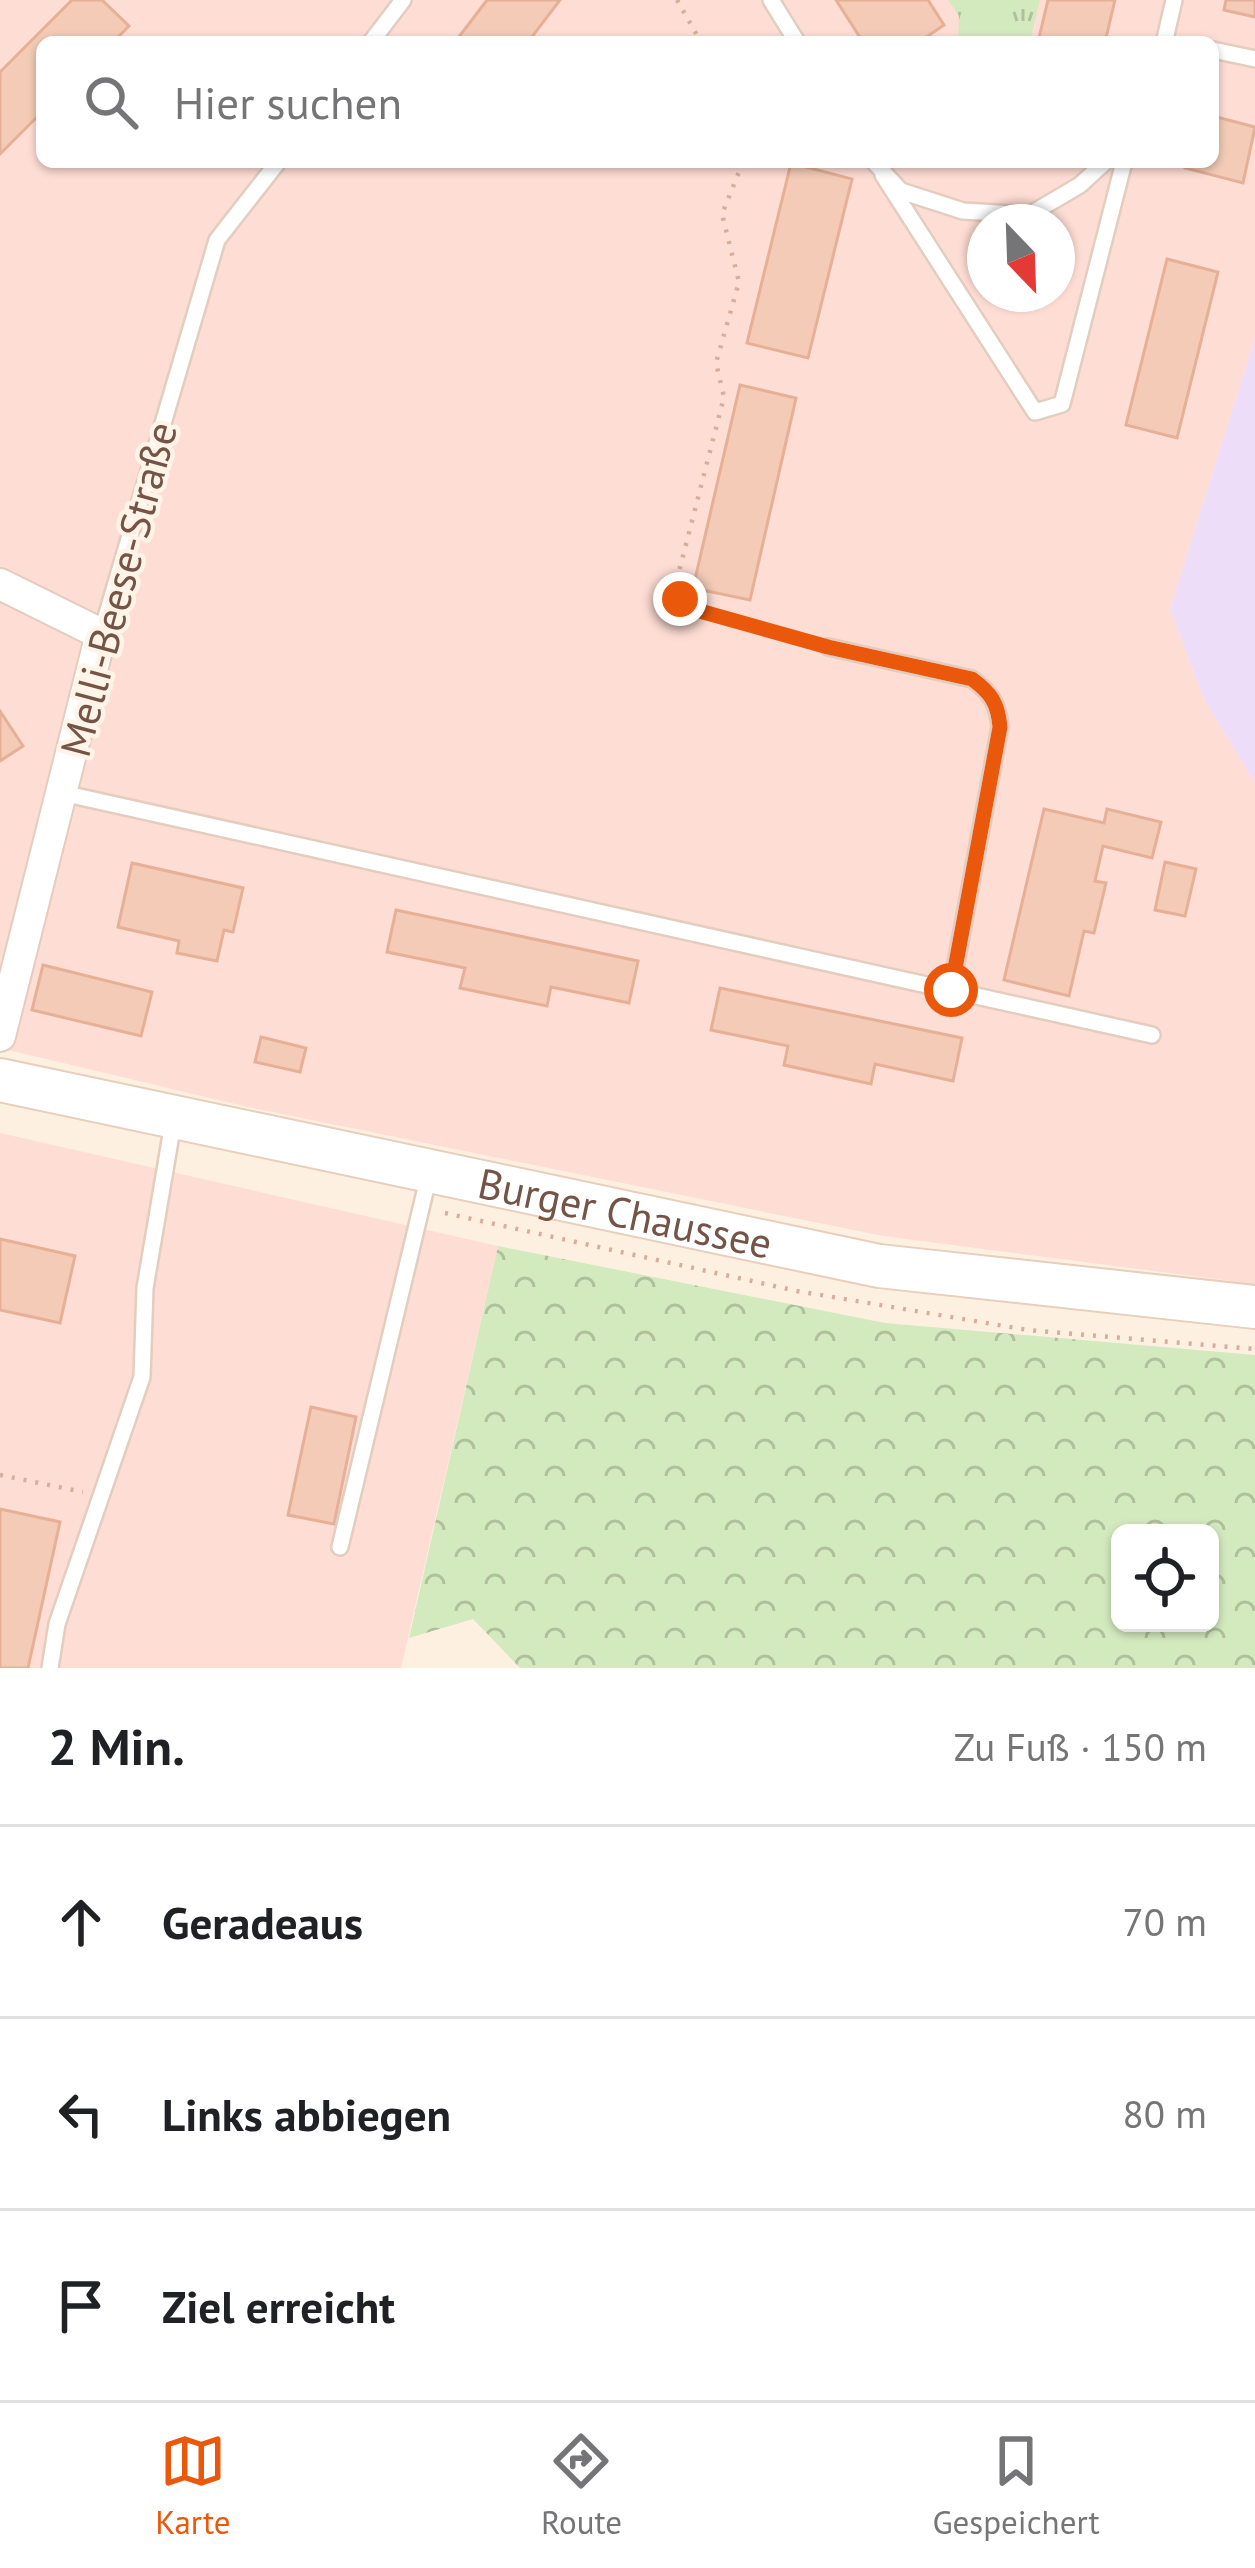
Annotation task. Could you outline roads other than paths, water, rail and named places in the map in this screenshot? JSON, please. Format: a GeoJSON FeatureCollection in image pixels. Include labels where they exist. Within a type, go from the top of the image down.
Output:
{"type":"FeatureCollection","features":[{"type":"Feature","properties":{"kind":"main road","name":"Burger Chaussee"},"geometry":{"type":"LineString","coordinates":[[0,1080],[879,1266],[1255,1307]]}},
{"type":"Feature","properties":{"kind":"street"},"geometry":{"type":"LineString","coordinates":[[0,584],[100,634]]}},
{"type":"Feature","properties":{"kind":"street","name":"Melli-Beese-Straße"},"geometry":{"type":"LineString","coordinates":[[0,1036],[100,634]]}},
{"type":"Feature","properties":{"kind":"lane"},"geometry":{"type":"LineString","coordinates":[[376,36],[404,0]]}},
{"type":"Feature","properties":{"kind":"lane"},"geometry":{"type":"LineString","coordinates":[[771,0],[793,36]]}},
{"type":"Feature","properties":{"kind":"lane"},"geometry":{"type":"LineString","coordinates":[[1170,36],[1174,0]]}},
{"type":"Feature","properties":{"kind":"lane"},"geometry":{"type":"LineString","coordinates":[[1219,51],[1255,59]]}},
{"type":"Feature","properties":{"kind":"lane","name":"Melli-Beese-Straße"},"geometry":{"type":"LineString","coordinates":[[100,634],[217,240],[273,168]]}},
{"type":"Feature","properties":{"kind":"lane"},"geometry":{"type":"LineString","coordinates":[[879,169],[902,191],[963,211],[1029,215],[1099,168]]}},
{"type":"Feature","properties":{"kind":"lane"},"geometry":{"type":"LineString","coordinates":[[879,169],[1035,412],[1062,404],[1122,168]]}},
{"type":"Feature","properties":{"kind":"lane"},"geometry":{"type":"LineString","coordinates":[[828,647],[972,679],[989,691],[998,708],[1000,727],[951,990]]}},
{"type":"Feature","properties":{"kind":"lane"},"geometry":{"type":"LineString","coordinates":[[62,794],[1152,1035]]}},
{"type":"Feature","properties":{"kind":"lane"},"geometry":{"type":"LineString","coordinates":[[50,1668],[57,1624],[142,1377],[145,1288],[174,1120]]}},
{"type":"Feature","properties":{"kind":"lane"},"geometry":{"type":"LineString","coordinates":[[340,1547],[430,1172]]}}]}
